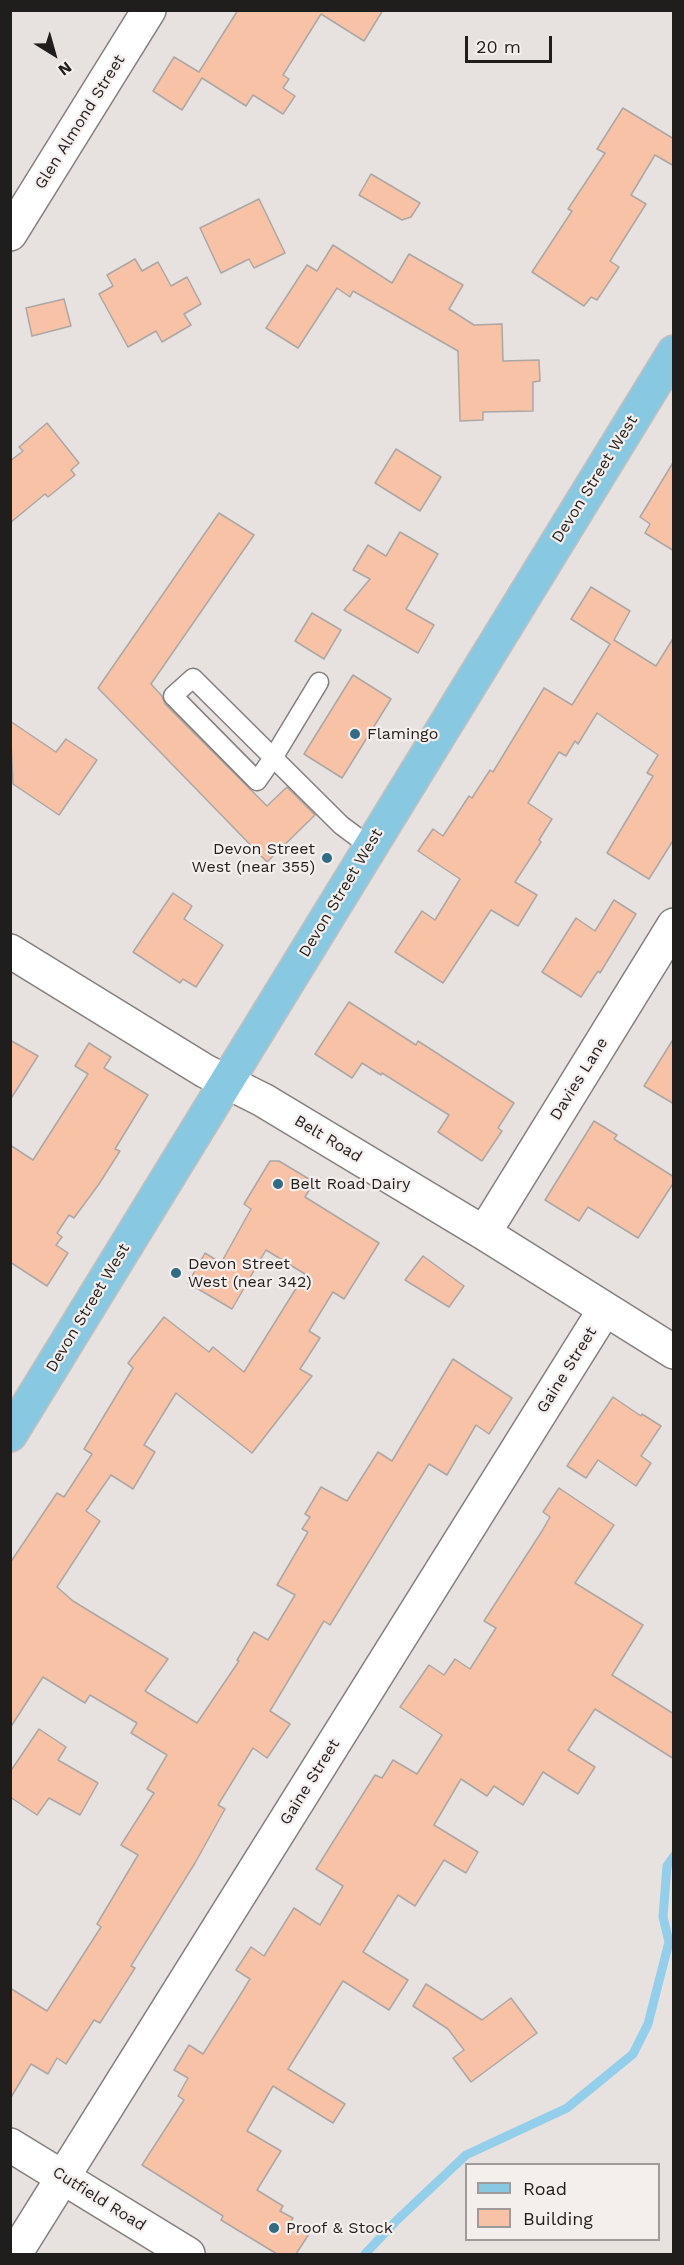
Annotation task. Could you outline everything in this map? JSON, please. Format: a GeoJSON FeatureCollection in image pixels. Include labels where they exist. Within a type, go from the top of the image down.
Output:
{"type":"FeatureCollection","features":[{"type":"Feature","properties":{"kind":"main road","name":"Devon Street West"},"geometry":{"type":"LineString","coordinates":[[10,1435],[369,846],[674,352]]}},
{"type":"Feature","properties":{"kind":"street","name":"Glen Almond Street"},"geometry":{"type":"LineString","coordinates":[[10,234],[149,10]]}},
{"type":"Feature","properties":{"kind":"street","name":"Davies Lane"},"geometry":{"type":"LineString","coordinates":[[484,1233],[671,933]]}},
{"type":"Feature","properties":{"kind":"street","name":"Belt Road"},"geometry":{"type":"LineString","coordinates":[[10,951],[205,1071],[282,1111],[484,1233],[674,1352]]}},
{"type":"Feature","properties":{"kind":"street","name":"Gaine Street"},"geometry":{"type":"LineString","coordinates":[[15,2254],[605,1309]]}},
{"type":"Feature","properties":{"kind":"street","name":"Cutfield Road"},"geometry":{"type":"LineString","coordinates":[[10,2145],[188,2254]]}},
{"type":"Feature","properties":{"kind":"lane"},"geometry":{"type":"LineString","coordinates":[[319,681],[273,758],[256,781],[173,696],[193,678],[273,758],[341,825],[369,846]]}},
{"type":"Feature","properties":{"kind":"building"},"geometry":{"type":"Polygon","coordinates":[[[238,10],[383,10],[364,41],[321,14],[283,75],[289,79],[283,88],[295,96],[283,114],[253,95],[246,106],[202,78],[182,110],[153,91],[174,57],[199,72],[238,10]]]}},
{"type":"Feature","properties":{"kind":"building"},"geometry":{"type":"Polygon","coordinates":[[[623,108],[674,139],[674,166],[655,155],[631,195],[646,204],[610,261],[619,267],[597,300],[591,297],[584,306],[532,272],[572,211],[568,209],[605,153],[597,149],[623,108]]]}},
{"type":"Feature","properties":{"kind":"building"},"geometry":{"type":"Polygon","coordinates":[[[371,174],[420,203],[411,217],[402,220],[359,195],[371,174]]]}},
{"type":"Feature","properties":{"kind":"building"},"geometry":{"type":"Polygon","coordinates":[[[259,199],[285,253],[254,268],[249,259],[221,273],[200,228],[259,199]]]}},
{"type":"Feature","properties":{"kind":"building"},"geometry":{"type":"Polygon","coordinates":[[[333,245],[392,283],[409,254],[463,285],[449,309],[474,325],[502,324],[503,361],[539,360],[540,381],[533,382],[533,411],[483,412],[483,420],[460,421],[458,351],[353,291],[350,297],[337,288],[298,348],[266,328],[307,265],[317,271],[333,245]]]}},
{"type":"Feature","properties":{"kind":"building"},"geometry":{"type":"Polygon","coordinates":[[[135,259],[142,271],[158,262],[171,286],[187,277],[201,304],[184,314],[191,325],[162,342],[156,331],[128,347],[99,294],[113,286],[107,275],[135,259]]]}},
{"type":"Feature","properties":{"kind":"building"},"geometry":{"type":"Polygon","coordinates":[[[64,299],[71,326],[32,336],[26,308],[64,299]]]}},
{"type":"Feature","properties":{"kind":"building"},"geometry":{"type":"Polygon","coordinates":[[[47,423],[79,463],[71,470],[75,475],[48,497],[45,494],[10,523],[10,461],[23,451],[19,447],[47,423]]]}},
{"type":"Feature","properties":{"kind":"building"},"geometry":{"type":"Polygon","coordinates":[[[396,449],[441,477],[420,511],[375,483],[396,449]]]}},
{"type":"Feature","properties":{"kind":"building"},"geometry":{"type":"Polygon","coordinates":[[[674,461],[674,551],[645,533],[650,524],[640,517],[674,461]]]}},
{"type":"Feature","properties":{"kind":"building"},"geometry":{"type":"Polygon","coordinates":[[[219,513],[254,535],[151,684],[162,696],[165,704],[267,806],[287,787],[315,815],[267,862],[98,688],[219,513]]]}},
{"type":"Feature","properties":{"kind":"building"},"geometry":{"type":"Polygon","coordinates":[[[400,532],[438,554],[406,609],[434,625],[418,653],[344,610],[370,579],[353,570],[368,545],[386,556],[400,532]]]}},
{"type":"Feature","properties":{"kind":"building"},"geometry":{"type":"Polygon","coordinates":[[[591,587],[630,611],[614,640],[656,666],[674,637],[674,839],[649,879],[607,853],[653,776],[647,773],[658,755],[597,713],[578,744],[575,741],[566,756],[559,752],[528,803],[552,819],[539,840],[541,842],[515,882],[537,895],[518,926],[491,910],[443,983],[395,952],[422,911],[435,920],[460,879],[418,851],[433,829],[443,836],[469,796],[472,798],[490,770],[493,772],[544,688],[572,705],[610,644],[571,619],[591,587]]]}},
{"type":"Feature","properties":{"kind":"building"},"geometry":{"type":"Polygon","coordinates":[[[312,613],[341,630],[324,659],[295,641],[312,613]]]}},
{"type":"Feature","properties":{"kind":"building"},"geometry":{"type":"Polygon","coordinates":[[[353,675],[391,699],[342,778],[304,754],[353,675]]]}},
{"type":"Feature","properties":{"kind":"building"},"geometry":{"type":"Polygon","coordinates":[[[10,721],[56,752],[66,739],[97,760],[59,815],[13,784],[10,721]]]}},
{"type":"Feature","properties":{"kind":"building"},"geometry":{"type":"Polygon","coordinates":[[[173,893],[192,906],[184,919],[223,945],[196,987],[183,979],[180,983],[133,952],[173,893]]]}},
{"type":"Feature","properties":{"kind":"building"},"geometry":{"type":"Polygon","coordinates":[[[614,900],[636,914],[600,973],[598,971],[581,997],[542,972],[576,918],[595,931],[614,900]]]}},
{"type":"Feature","properties":{"kind":"building"},"geometry":{"type":"Polygon","coordinates":[[[349,1002],[416,1045],[418,1041],[514,1103],[498,1128],[502,1131],[482,1161],[438,1132],[449,1115],[362,1063],[352,1078],[315,1054],[349,1002]]]}},
{"type":"Feature","properties":{"kind":"building"},"geometry":{"type":"Polygon","coordinates":[[[674,1038],[674,1104],[644,1086],[674,1038]]]}},
{"type":"Feature","properties":{"kind":"building"},"geometry":{"type":"Polygon","coordinates":[[[10,1040],[38,1056],[10,1100],[10,1040]]]}},
{"type":"Feature","properties":{"kind":"building"},"geometry":{"type":"Polygon","coordinates":[[[89,1043],[111,1057],[104,1068],[148,1095],[115,1149],[120,1151],[99,1184],[74,1218],[69,1215],[57,1233],[62,1237],[56,1245],[68,1253],[47,1286],[10,1262],[10,1145],[33,1160],[88,1074],[75,1066],[89,1043]]]}},
{"type":"Feature","properties":{"kind":"building"},"geometry":{"type":"Polygon","coordinates":[[[594,1121],[617,1135],[614,1139],[674,1177],[674,1182],[638,1238],[588,1207],[579,1221],[545,1200],[594,1121]]]}},
{"type":"Feature","properties":{"kind":"building"},"geometry":{"type":"Polygon","coordinates":[[[270,1161],[279,1161],[314,1182],[305,1197],[379,1243],[344,1299],[333,1292],[309,1331],[320,1338],[300,1369],[312,1376],[252,1453],[176,1393],[144,1445],[155,1452],[133,1489],[111,1475],[86,1511],[100,1521],[57,1587],[73,1601],[168,1659],[145,1691],[197,1723],[239,1661],[237,1660],[254,1632],[268,1640],[295,1595],[277,1585],[308,1532],[302,1529],[310,1517],[305,1514],[321,1487],[347,1501],[378,1452],[392,1461],[453,1359],[512,1398],[489,1434],[476,1425],[447,1475],[429,1464],[330,1625],[324,1621],[270,1711],[290,1724],[267,1758],[253,1748],[218,1805],[225,1809],[195,1863],[131,1966],[135,1968],[100,2023],[94,2020],[66,2064],[57,2058],[48,2074],[31,2064],[10,2099],[10,1988],[47,2011],[101,1927],[97,1924],[138,1855],[121,1845],[154,1793],[147,1789],[167,1755],[131,1733],[137,1723],[90,1695],[85,1703],[43,1677],[10,1728],[10,1563],[57,1493],[64,1497],[92,1454],[84,1449],[133,1368],[128,1363],[164,1317],[209,1352],[213,1347],[244,1372],[305,1274],[266,1250],[232,1309],[188,1283],[205,1253],[221,1263],[251,1209],[244,1204],[270,1161]]]}},
{"type":"Feature","properties":{"kind":"building"},"geometry":{"type":"Polygon","coordinates":[[[423,1256],[464,1286],[449,1307],[405,1280],[423,1256]]]}},
{"type":"Feature","properties":{"kind":"building"},"geometry":{"type":"Polygon","coordinates":[[[613,1397],[661,1426],[641,1456],[651,1463],[636,1486],[598,1460],[586,1478],[567,1466],[613,1397]]]}},
{"type":"Feature","properties":{"kind":"building"},"geometry":{"type":"Polygon","coordinates":[[[559,1488],[614,1525],[575,1583],[643,1625],[612,1675],[674,1714],[674,1759],[595,1709],[568,1750],[595,1767],[578,1794],[543,1772],[523,1805],[494,1786],[487,1796],[461,1779],[434,1825],[478,1852],[466,1873],[444,1860],[415,1906],[398,1895],[363,1952],[408,1980],[389,2010],[343,1981],[288,2069],[345,2104],[333,2123],[273,2086],[247,2131],[281,2151],[257,2190],[283,2206],[280,2211],[293,2218],[290,2223],[309,2234],[296,2254],[277,2254],[221,2220],[223,2216],[142,2165],[184,2100],[178,2096],[188,2078],[174,2070],[189,2045],[203,2054],[239,1997],[250,1979],[236,1970],[251,1947],[264,1956],[294,1908],[320,1925],[343,1886],[316,1869],[375,1775],[382,1778],[393,1760],[417,1774],[442,1735],[400,1707],[429,1665],[444,1675],[455,1659],[470,1669],[496,1628],[484,1621],[550,1517],[543,1512],[559,1488]]]}},
{"type":"Feature","properties":{"kind":"building"},"geometry":{"type":"Polygon","coordinates":[[[39,1729],[66,1747],[58,1760],[98,1783],[80,1815],[49,1798],[37,1815],[10,1797],[10,1772],[39,1729]]]}},
{"type":"Feature","properties":{"kind":"building"},"geometry":{"type":"Polygon","coordinates":[[[426,1984],[482,2020],[511,1998],[537,2033],[471,2082],[453,2058],[464,2050],[448,2029],[413,2006],[426,1984]]]}},
{"type":"Feature","properties":{"kind":"waterway"},"geometry":{"type":"LineString","coordinates":[[365,2254],[397,2220],[466,2155],[567,2108],[633,2054],[648,2024],[669,1942],[663,1917],[667,1866],[674,1856]]}},
{"type":"Feature","properties":{"kind":"place","name":"Flamingo"},"geometry":{"type":"Point","coordinates":[355,734]}},
{"type":"Feature","properties":{"kind":"place","name":"Devon Street West (near 355)"},"geometry":{"type":"Point","coordinates":[327,858]}},
{"type":"Feature","properties":{"kind":"place","name":"Belt Road Dairy"},"geometry":{"type":"Point","coordinates":[278,1184]}},
{"type":"Feature","properties":{"kind":"place","name":"Devon Street West (near 342)"},"geometry":{"type":"Point","coordinates":[176,1273]}},
{"type":"Feature","properties":{"kind":"place","name":"Proof & Stock"},"geometry":{"type":"Point","coordinates":[274,2228]}}]}
